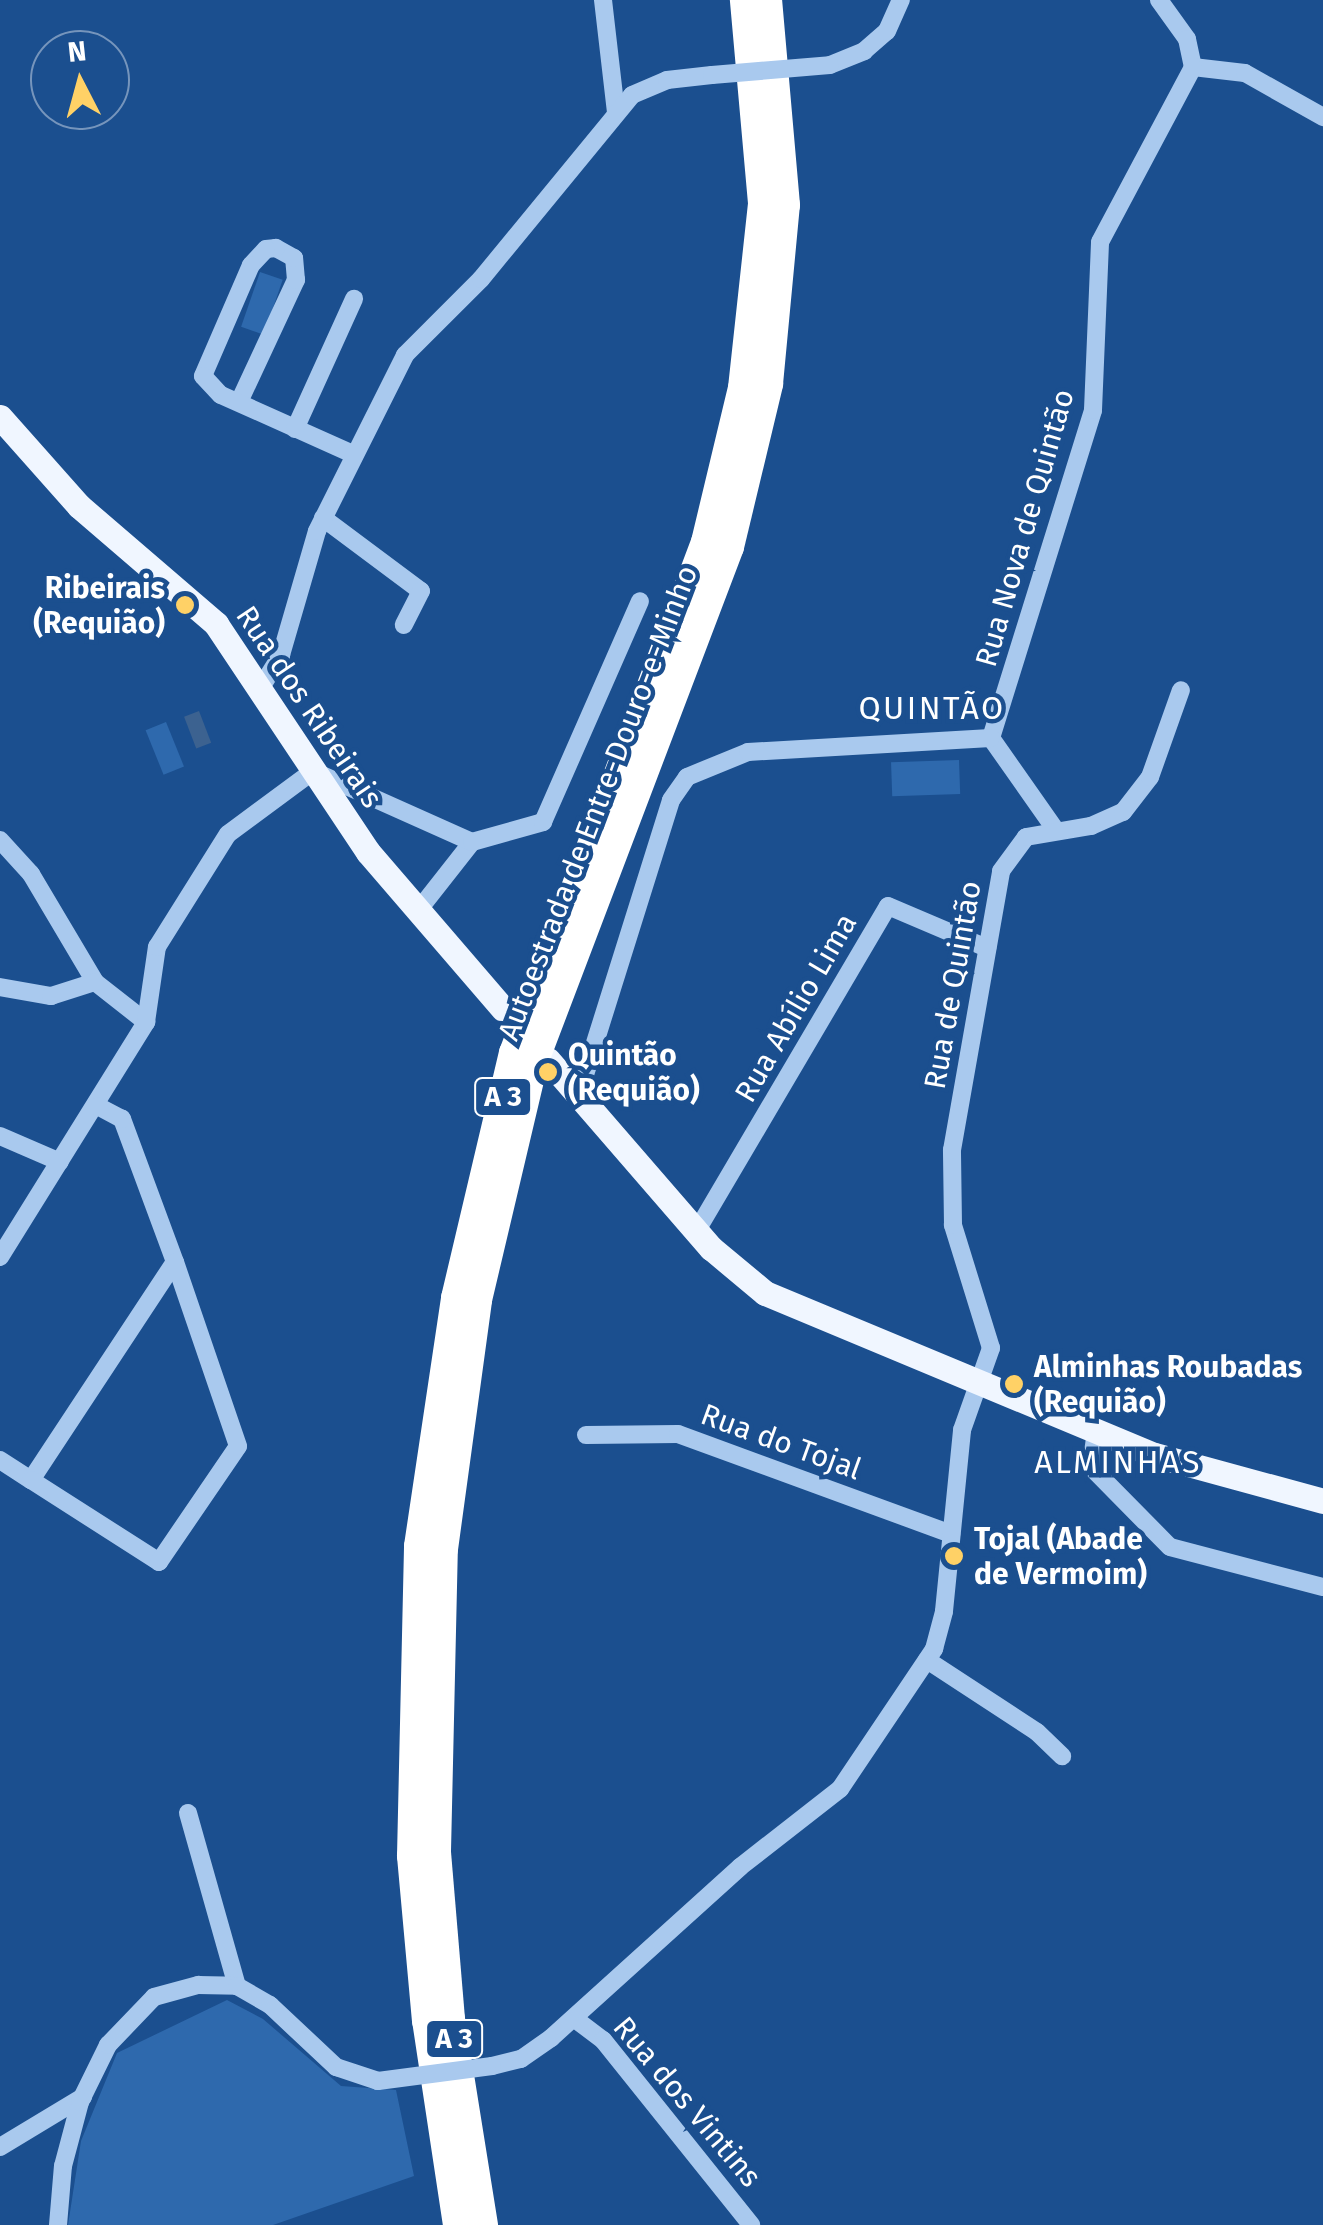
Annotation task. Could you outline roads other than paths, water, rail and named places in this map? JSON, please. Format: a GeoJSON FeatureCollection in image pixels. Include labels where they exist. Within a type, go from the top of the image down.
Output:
{"type":"FeatureCollection","features":[{"type":"Feature","properties":{"kind":"highway","name":"Autoestrada de Entre-Douro-e-Minho"},"geometry":{"type":"LineString","coordinates":[[457,2225],[426,2021],[411,1856],[418,1546],[454,1298],[513,1054],[705,542],[742,388],[762,203],[744,0]]}},
{"type":"Feature","properties":{"kind":"highway","name":"Autoestrada de Entre-Douro-e-Minho"},"geometry":{"type":"LineString","coordinates":[[484,2225],[451,2018],[438,1851],[444,1550],[478,1300],[534,1063],[730,547],[769,384],[786,205],[768,0]]}},
{"type":"Feature","properties":{"kind":"main road","name":"Rua dos Ribeirais"},"geometry":{"type":"LineString","coordinates":[[0,417],[80,506],[208,615],[417,912],[503,1009]]}},
{"type":"Feature","properties":{"kind":"main road"},"geometry":{"type":"LineString","coordinates":[[548,1060],[696,1232],[765,1293],[1155,1455],[1323,1500]]}},
{"type":"Feature","properties":{"kind":"street"},"geometry":{"type":"LineString","coordinates":[[603,0],[616,112]]}},
{"type":"Feature","properties":{"kind":"street"},"geometry":{"type":"LineString","coordinates":[[260,688],[281,655],[302,568],[353,454],[405,355],[481,279],[616,112],[632,95],[667,80],[830,66],[864,51],[887,31],[901,0]]}},
{"type":"Feature","properties":{"kind":"street"},"geometry":{"type":"LineString","coordinates":[[1158,0],[1187,39],[1193,66],[1245,74],[1323,118]]}},
{"type":"Feature","properties":{"kind":"street","name":"Rua Nova de Quintão"},"geometry":{"type":"LineString","coordinates":[[991,738],[1093,410],[1100,242],[1193,66]]}},
{"type":"Feature","properties":{"kind":"street"},"geometry":{"type":"LineString","coordinates":[[238,402],[296,280],[294,258],[276,248],[256,256],[204,365],[207,385],[238,402],[294,429],[353,454]]}},
{"type":"Feature","properties":{"kind":"street"},"geometry":{"type":"LineString","coordinates":[[294,429],[354,299]]}},
{"type":"Feature","properties":{"kind":"street"},"geometry":{"type":"LineString","coordinates":[[324,518],[421,591],[404,625]]}},
{"type":"Feature","properties":{"kind":"street"},"geometry":{"type":"LineString","coordinates":[[417,912],[472,842],[543,822],[640,601]]}},
{"type":"Feature","properties":{"kind":"street","name":"Rua de Quintão"},"geometry":{"type":"LineString","coordinates":[[236,1986],[270,2006],[336,2067],[378,2081],[521,2059],[575,2019],[740,1868],[840,1789],[927,1660],[944,1611],[962,1430],[990,1348],[953,1224],[952,1150],[1002,871],[1013,850],[1026,837],[1055,829],[1091,826],[1130,805],[1159,758],[1181,690]]}},
{"type":"Feature","properties":{"kind":"street"},"geometry":{"type":"LineString","coordinates":[[578,1097],[671,800],[688,777],[748,752],[991,738],[1055,829]]}},
{"type":"Feature","properties":{"kind":"street"},"geometry":{"type":"LineString","coordinates":[[0,1257],[98,1106],[146,1022],[157,947],[228,834],[314,770],[472,842]]}},
{"type":"Feature","properties":{"kind":"street"},"geometry":{"type":"LineString","coordinates":[[0,840],[31,874],[95,982],[146,1022]]}},
{"type":"Feature","properties":{"kind":"street","name":"Rua Abílio Lima"},"geometry":{"type":"LineString","coordinates":[[696,1232],[888,906],[987,948]]}},
{"type":"Feature","properties":{"kind":"street"},"geometry":{"type":"LineString","coordinates":[[0,987],[51,996],[95,982]]}},
{"type":"Feature","properties":{"kind":"street"},"geometry":{"type":"LineString","coordinates":[[0,1460],[158,1562],[238,1446],[122,1119],[98,1106]]}},
{"type":"Feature","properties":{"kind":"street"},"geometry":{"type":"LineString","coordinates":[[0,1136],[60,1162]]}},
{"type":"Feature","properties":{"kind":"street"},"geometry":{"type":"LineString","coordinates":[[31,1480],[175,1262]]}},
{"type":"Feature","properties":{"kind":"street"},"geometry":{"type":"LineString","coordinates":[[1096,1431],[1091,1467],[1170,1547],[1323,1587]]}},
{"type":"Feature","properties":{"kind":"street","name":"Rua do Tojal"},"geometry":{"type":"LineString","coordinates":[[586,1435],[678,1434],[951,1534]]}},
{"type":"Feature","properties":{"kind":"street"},"geometry":{"type":"LineString","coordinates":[[927,1660],[1037,1732],[1062,1756]]}},
{"type":"Feature","properties":{"kind":"street"},"geometry":{"type":"LineString","coordinates":[[58,2225],[63,2166],[82,2096],[108,2045],[154,1996],[198,1985],[236,1986],[188,1814]]}},
{"type":"Feature","properties":{"kind":"street","name":"Rua dos Vintins"},"geometry":{"type":"LineString","coordinates":[[575,2019],[604,2040],[751,2225]]}},
{"type":"Feature","properties":{"kind":"street"},"geometry":{"type":"LineString","coordinates":[[0,2147],[82,2096]]}},
{"type":"Feature","properties":{"kind":"place","name":"Ribeirais (Requião)"},"geometry":{"type":"Point","coordinates":[185,605]}},
{"type":"Feature","properties":{"kind":"place","name":"Quintão (Requião)"},"geometry":{"type":"Point","coordinates":[548,1072]}},
{"type":"Feature","properties":{"kind":"place","name":"Alminhas Roubadas (Requião)"},"geometry":{"type":"Point","coordinates":[1014,1384]}},
{"type":"Feature","properties":{"kind":"place","name":"Tojal (Abade de Vermoim)"},"geometry":{"type":"Point","coordinates":[954,1556]}},
{"type":"Feature","properties":{"kind":"district","name":"QUINTÃO"},"geometry":{"type":"Point","coordinates":[932,708]}},
{"type":"Feature","properties":{"kind":"district","name":"ALMINHAS"},"geometry":{"type":"Point","coordinates":[1118,1462]}}]}
